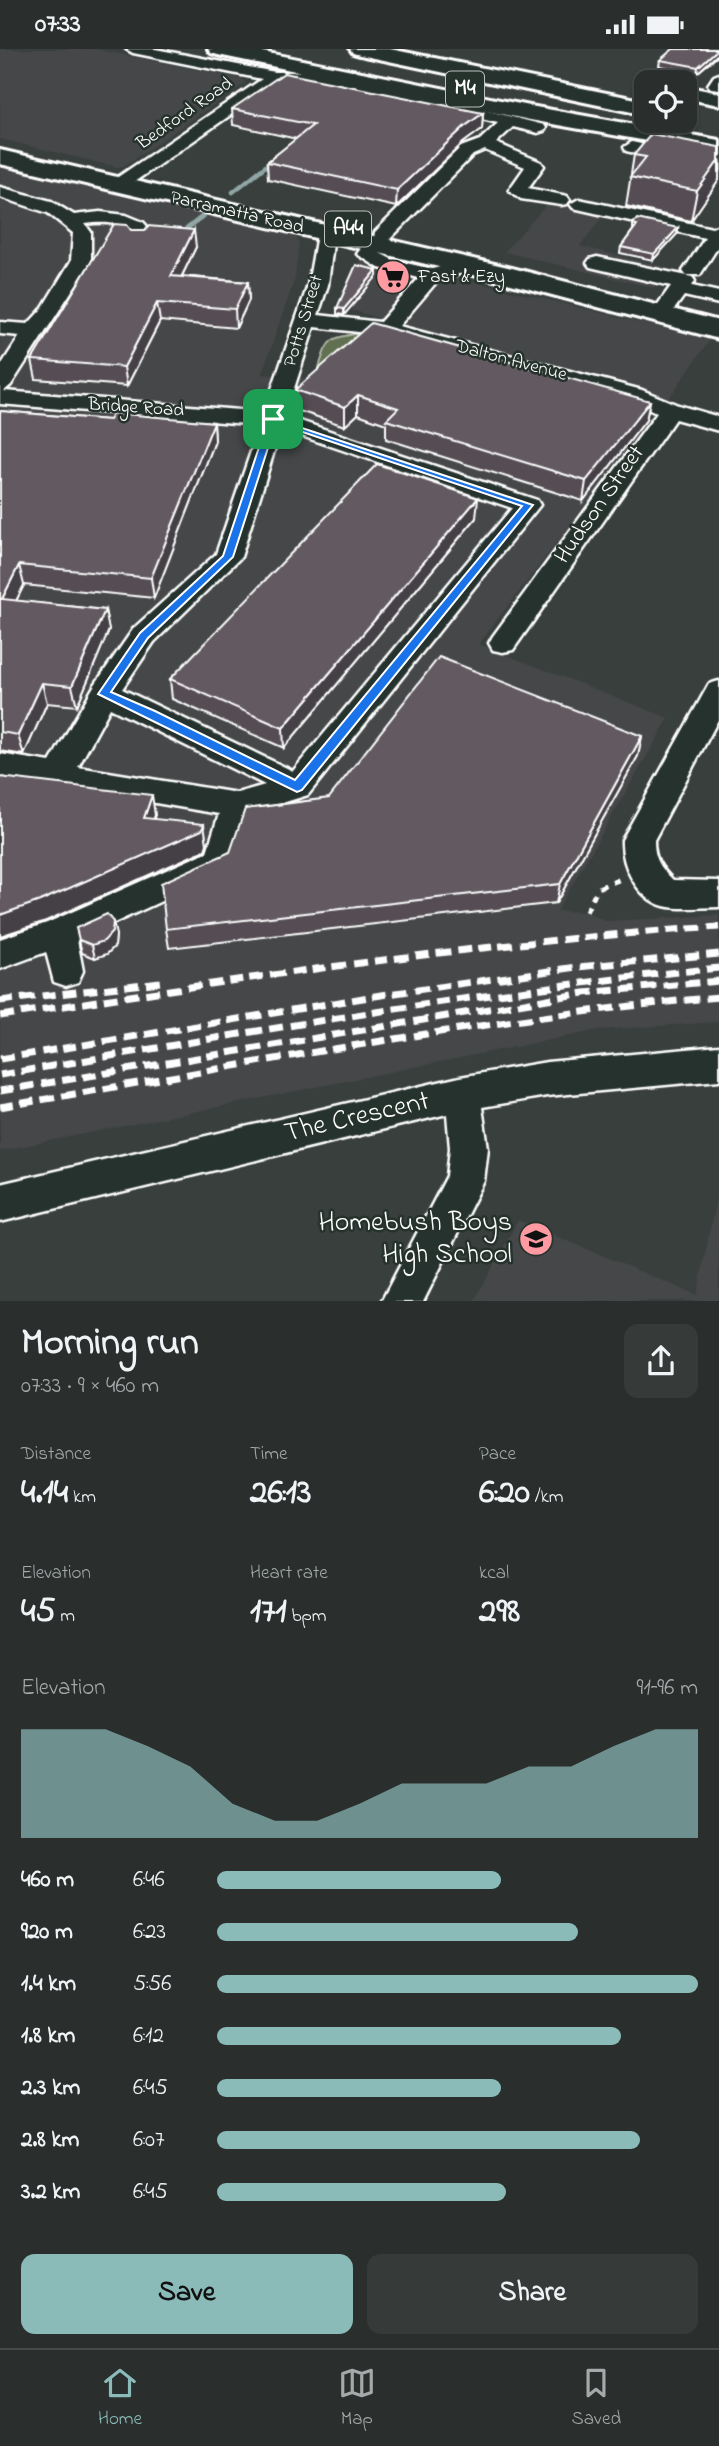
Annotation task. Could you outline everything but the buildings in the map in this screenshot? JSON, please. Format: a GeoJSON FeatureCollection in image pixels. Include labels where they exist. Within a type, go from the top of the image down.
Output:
{"type":"FeatureCollection","features":[{"type":"Feature","properties":{"kind":"highway"},"geometry":{"type":"LineString","coordinates":[[218,49],[397,67],[719,147]]}},
{"type":"Feature","properties":{"kind":"highway","name":"M4"},"geometry":{"type":"LineString","coordinates":[[264,49],[634,95]]}},
{"type":"Feature","properties":{"kind":"highway"},"geometry":{"type":"LineString","coordinates":[[305,49],[549,95],[634,106]]}},
{"type":"Feature","properties":{"kind":"highway","name":"M4"},"geometry":{"type":"LineString","coordinates":[[360,49],[397,67],[719,140]]}},
{"type":"Feature","properties":{"kind":"highway"},"geometry":{"type":"LineString","coordinates":[[697,90],[718,88]]}},
{"type":"Feature","properties":{"kind":"highway"},"geometry":{"type":"LineString","coordinates":[[697,106],[719,110]]}},
{"type":"Feature","properties":{"kind":"highway","name":"Parramatta Road"},"geometry":{"type":"LineString","coordinates":[[0,148],[327,239],[678,292],[719,319]]}},
{"type":"Feature","properties":{"kind":"highway","name":"Parramatta Road"},"geometry":{"type":"LineString","coordinates":[[0,157],[123,182]]}},
{"type":"Feature","properties":{"kind":"highway","name":"Parramatta Road"},"geometry":{"type":"LineString","coordinates":[[374,245],[468,267],[678,292],[719,330]]}},
{"type":"Feature","properties":{"kind":"street"},"geometry":{"type":"LineString","coordinates":[[133,49],[275,77],[307,77],[397,67],[510,121],[538,128]]}},
{"type":"Feature","properties":{"kind":"street","name":"Bedford Road"},"geometry":{"type":"LineString","coordinates":[[123,182],[275,77]]}},
{"type":"Feature","properties":{"kind":"street"},"geometry":{"type":"LineString","coordinates":[[468,267],[432,275],[386,264],[374,245],[467,151],[486,144],[510,121]]}},
{"type":"Feature","properties":{"kind":"street"},"geometry":{"type":"LineString","coordinates":[[486,144],[497,151],[523,156],[535,166],[518,190],[527,195],[718,233],[678,292]]}},
{"type":"Feature","properties":{"kind":"street"},"geometry":{"type":"LineString","coordinates":[[632,147],[719,166]]}},
{"type":"Feature","properties":{"kind":"street"},"geometry":{"type":"LineString","coordinates":[[0,192],[48,204],[82,232],[81,261],[49,313],[33,331],[0,386]]}},
{"type":"Feature","properties":{"kind":"street"},"geometry":{"type":"LineString","coordinates":[[0,200],[32,210],[59,231],[66,246],[63,261],[35,312],[33,331]]}},
{"type":"Feature","properties":{"kind":"street"},"geometry":{"type":"LineString","coordinates":[[71,221],[95,217],[124,219],[137,225],[144,233],[140,241]]}},
{"type":"Feature","properties":{"kind":"street","name":"Potts Street"},"geometry":{"type":"LineString","coordinates":[[107,689],[144,635],[228,557],[317,285],[327,239]]}},
{"type":"Feature","properties":{"kind":"street"},"geometry":{"type":"LineString","coordinates":[[597,263],[669,280],[678,292],[719,298]]}},
{"type":"Feature","properties":{"kind":"street"},"geometry":{"type":"LineString","coordinates":[[385,329],[432,275]]}},
{"type":"Feature","properties":{"kind":"street","name":"Dalton Avenue"},"geometry":{"type":"LineString","coordinates":[[306,320],[385,329],[634,395],[670,410]]}},
{"type":"Feature","properties":{"kind":"street"},"geometry":{"type":"LineString","coordinates":[[0,328],[33,331]]}},
{"type":"Feature","properties":{"kind":"street","name":"Bridge Road"},"geometry":{"type":"LineString","coordinates":[[0,397],[273,419],[528,505],[301,782]]}},
{"type":"Feature","properties":{"kind":"street"},"geometry":{"type":"LineString","coordinates":[[670,410],[719,424]]}},
{"type":"Feature","properties":{"kind":"street","name":"Hudson Street"},"geometry":{"type":"LineString","coordinates":[[503,643],[670,410]]}},
{"type":"Feature","properties":{"kind":"street"},"geometry":{"type":"LineString","coordinates":[[59,773],[107,689],[151,714],[301,782]]}},
{"type":"Feature","properties":{"kind":"street"},"geometry":{"type":"LineString","coordinates":[[719,691],[638,840],[636,859],[645,873],[666,893],[719,894]]}},
{"type":"Feature","properties":{"kind":"street"},"geometry":{"type":"LineString","coordinates":[[9,766],[237,805],[301,782]]}},
{"type":"Feature","properties":{"kind":"street"},"geometry":{"type":"LineString","coordinates":[[0,954],[59,933],[220,860],[237,805]]}},
{"type":"Feature","properties":{"kind":"street"},"geometry":{"type":"LineString","coordinates":[[59,933],[66,971]]}},
{"type":"Feature","properties":{"kind":"street","name":"The Crescent"},"geometry":{"type":"LineString","coordinates":[[0,1203],[460,1094],[547,1079],[719,1063]]}},
{"type":"Feature","properties":{"kind":"street"},"geometry":{"type":"LineString","coordinates":[[401,1301],[465,1181],[471,1159],[470,1137],[460,1094]]}},
{"type":"Feature","properties":{"kind":"path"},"geometry":{"type":"LineString","coordinates":[[586,912],[598,888],[626,876],[645,873]]}},
{"type":"Feature","properties":{"kind":"shaded area"},"geometry":{"type":"Polygon","coordinates":[[[0,49],[96,49],[242,79],[246,83],[124,166],[116,167],[0,139],[0,49]]]}},
{"type":"Feature","properties":{"kind":"shaded area"},"geometry":{"type":"Polygon","coordinates":[[[0,166],[295,236],[299,242],[295,279],[262,374],[321,380],[365,333],[653,418],[479,644],[669,718],[557,911],[586,912],[606,921],[719,915],[719,1022],[599,1030],[0,1151],[0,166]]]}},
{"type":"Feature","properties":{"kind":"shaded area"},"geometry":{"type":"Polygon","coordinates":[[[549,202],[605,214],[580,246],[667,267],[654,288],[504,252],[549,202]]]}},
{"type":"Feature","properties":{"kind":"shaded area"},"geometry":{"type":"Polygon","coordinates":[[[364,254],[710,340],[666,402],[340,307],[364,254]]]}},
{"type":"Feature","properties":{"kind":"shaded area","name":"Homebush Boys High School"},"geometry":{"type":"Polygon","coordinates":[[[719,1183],[719,1301],[474,1301],[518,1220],[697,1295],[719,1183]]]}},
{"type":"Feature","properties":{"kind":"green space"},"geometry":{"type":"Polygon","coordinates":[[[365,333],[315,379],[329,343],[341,337],[365,333]]]}},
{"type":"Feature","properties":{"kind":"waterway"},"geometry":{"type":"LineString","coordinates":[[233,192],[273,160]]}},
{"type":"Feature","properties":{"kind":"waterway"},"geometry":{"type":"LineString","coordinates":[[179,235],[204,215]]}},
{"type":"Feature","properties":{"kind":"railway"},"geometry":{"type":"LineString","coordinates":[[0,1016],[448,952],[719,927]]}},
{"type":"Feature","properties":{"kind":"railway"},"geometry":{"type":"LineString","coordinates":[[0,1059],[375,996],[577,967],[719,954]]}},
{"type":"Feature","properties":{"kind":"railway"},"geometry":{"type":"LineString","coordinates":[[0,1075],[448,1001],[719,968]]}},
{"type":"Feature","properties":{"kind":"railway"},"geometry":{"type":"LineString","coordinates":[[0,1091],[584,993],[719,981]]}},
{"type":"Feature","properties":{"kind":"railway"},"geometry":{"type":"LineString","coordinates":[[0,1001],[160,982]]}},
{"type":"Feature","properties":{"kind":"railway"},"geometry":{"type":"LineString","coordinates":[[0,1107],[448,1031],[628,1006],[719,997]]}},
{"type":"Feature","properties":{"kind":"place","name":"Fast & Ezy"},"geometry":{"type":"Point","coordinates":[393,277]}},
{"type":"Feature","properties":{"kind":"place","name":"Homebush Boys High School"},"geometry":{"type":"Point","coordinates":[536,1239]}},
{"type":"Feature","properties":{"kind":"route"},"geometry":{"type":"LineString","coordinates":[[273,419],[528,505],[297,787],[151,714],[104,694],[144,635],[228,557],[273,419]]}}]}
